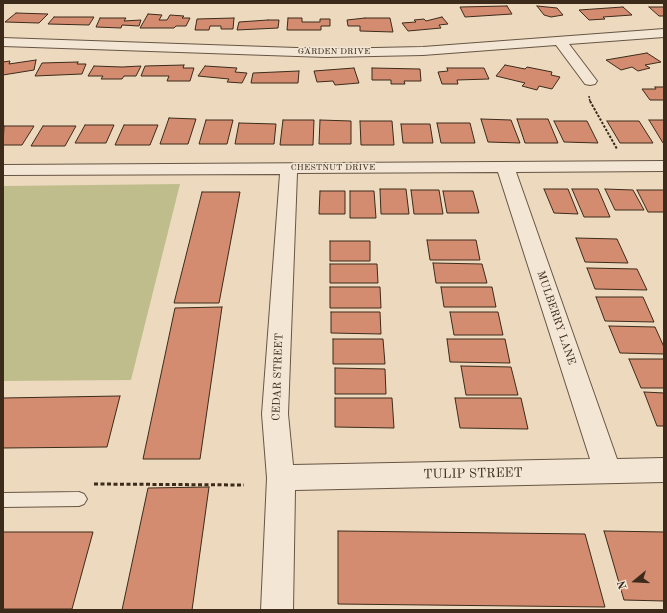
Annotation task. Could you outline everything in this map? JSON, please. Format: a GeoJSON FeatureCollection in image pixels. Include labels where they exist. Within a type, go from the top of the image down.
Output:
{"type":"FeatureCollection","features":[{"type":"Feature","properties":{"kind":"street","name":"GARDEN DRIVE"},"geometry":{"type":"LineString","coordinates":[[3,42],[326,53],[423,51],[664,33]]}},
{"type":"Feature","properties":{"kind":"street"},"geometry":{"type":"LineString","coordinates":[[559,40],[590,81]]}},
{"type":"Feature","properties":{"kind":"street","name":"CHESTNUT DRIVE"},"geometry":{"type":"LineString","coordinates":[[3,170],[664,166]]}},
{"type":"Feature","properties":{"kind":"street","name":"MULBERRY LANE"},"geometry":{"type":"LineString","coordinates":[[505,167],[607,470]]}},
{"type":"Feature","properties":{"kind":"street","name":"CEDAR STREET"},"geometry":{"type":"LineString","coordinates":[[277,610],[281,478],[275,414],[289,168]]}},
{"type":"Feature","properties":{"kind":"street","name":"TULIP STREET"},"geometry":{"type":"LineString","coordinates":[[281,478],[664,470]]}},
{"type":"Feature","properties":{"kind":"lane"},"geometry":{"type":"LineString","coordinates":[[3,500],[79,499]]}},
{"type":"Feature","properties":{"kind":"path"},"geometry":{"type":"LineString","coordinates":[[590,81],[589,100],[619,153]]}},
{"type":"Feature","properties":{"kind":"path"},"geometry":{"type":"LineString","coordinates":[[94,484],[244,485]]}},
{"type":"Feature","properties":{"kind":"shaded area"},"geometry":{"type":"Polygon","coordinates":[[[180,184],[131,380],[3,381],[3,186],[180,184]]]}},
{"type":"Feature","properties":{"kind":"building"},"geometry":{"type":"Polygon","coordinates":[[[507,6],[512,14],[465,17],[460,7],[507,6]]]}},
{"type":"Feature","properties":{"kind":"building"},"geometry":{"type":"Polygon","coordinates":[[[537,6],[557,8],[563,15],[551,17],[544,15],[537,6]]]}},
{"type":"Feature","properties":{"kind":"building"},"geometry":{"type":"Polygon","coordinates":[[[623,7],[632,15],[603,17],[605,19],[589,20],[579,10],[623,7]]]}},
{"type":"Feature","properties":{"kind":"building"},"geometry":{"type":"Polygon","coordinates":[[[649,7],[664,7],[664,16],[659,16],[649,7]]]}},
{"type":"Feature","properties":{"kind":"building"},"geometry":{"type":"Polygon","coordinates":[[[16,13],[48,14],[39,23],[5,22],[16,13]]]}},
{"type":"Feature","properties":{"kind":"building"},"geometry":{"type":"Polygon","coordinates":[[[148,14],[162,15],[159,20],[167,20],[170,15],[190,18],[186,26],[176,26],[174,28],[140,28],[148,14]]]}},
{"type":"Feature","properties":{"kind":"building"},"geometry":{"type":"Polygon","coordinates":[[[54,17],[94,17],[89,25],[48,24],[54,17]]]}},
{"type":"Feature","properties":{"kind":"building"},"geometry":{"type":"Polygon","coordinates":[[[442,17],[448,24],[439,25],[441,28],[408,31],[402,23],[416,22],[414,20],[424,19],[426,21],[442,17]]]}},
{"type":"Feature","properties":{"kind":"building"},"geometry":{"type":"Polygon","coordinates":[[[100,18],[126,18],[124,21],[141,20],[139,26],[122,25],[121,28],[96,27],[100,18]]]}},
{"type":"Feature","properties":{"kind":"building"},"geometry":{"type":"Polygon","coordinates":[[[234,18],[233,29],[221,29],[221,26],[210,26],[209,30],[195,30],[197,19],[234,18]]]}},
{"type":"Feature","properties":{"kind":"building"},"geometry":{"type":"Polygon","coordinates":[[[288,18],[302,18],[302,22],[320,22],[320,19],[330,19],[330,26],[321,26],[321,30],[287,30],[288,18]]]}},
{"type":"Feature","properties":{"kind":"building"},"geometry":{"type":"Polygon","coordinates":[[[390,18],[393,32],[360,31],[360,26],[348,26],[347,20],[390,18]]]}},
{"type":"Feature","properties":{"kind":"building"},"geometry":{"type":"Polygon","coordinates":[[[279,20],[278,28],[237,30],[239,22],[279,20]]]}},
{"type":"Feature","properties":{"kind":"building"},"geometry":{"type":"Polygon","coordinates":[[[647,53],[661,62],[645,65],[650,68],[638,71],[632,67],[621,70],[606,60],[647,53]]]}},
{"type":"Feature","properties":{"kind":"building"},"geometry":{"type":"Polygon","coordinates":[[[36,60],[34,70],[3,75],[3,62],[10,61],[9,64],[36,60]]]}},
{"type":"Feature","properties":{"kind":"building"},"geometry":{"type":"Polygon","coordinates":[[[78,62],[77,64],[86,64],[82,74],[35,76],[42,63],[78,62]]]}},
{"type":"Feature","properties":{"kind":"building"},"geometry":{"type":"Polygon","coordinates":[[[184,65],[183,68],[194,68],[190,81],[167,81],[169,76],[141,76],[145,66],[184,65]]]}},
{"type":"Feature","properties":{"kind":"building"},"geometry":{"type":"Polygon","coordinates":[[[505,65],[525,69],[527,67],[552,72],[551,75],[560,77],[552,89],[539,86],[537,90],[522,86],[525,83],[496,76],[505,65]]]}},
{"type":"Feature","properties":{"kind":"building"},"geometry":{"type":"Polygon","coordinates":[[[94,66],[141,66],[136,76],[124,76],[122,79],[101,79],[103,76],[88,76],[94,66]]]}},
{"type":"Feature","properties":{"kind":"building"},"geometry":{"type":"Polygon","coordinates":[[[205,66],[237,68],[235,72],[247,73],[242,83],[227,82],[229,79],[198,76],[205,66]]]}},
{"type":"Feature","properties":{"kind":"building"},"geometry":{"type":"Polygon","coordinates":[[[354,68],[359,83],[335,85],[333,81],[317,82],[314,71],[354,68]]]}},
{"type":"Feature","properties":{"kind":"building"},"geometry":{"type":"Polygon","coordinates":[[[372,68],[420,69],[421,81],[404,81],[405,84],[391,84],[391,80],[372,80],[372,68]]]}},
{"type":"Feature","properties":{"kind":"building"},"geometry":{"type":"Polygon","coordinates":[[[447,68],[484,68],[489,79],[457,80],[458,84],[442,84],[438,72],[448,71],[447,68]]]}},
{"type":"Feature","properties":{"kind":"building"},"geometry":{"type":"Polygon","coordinates":[[[299,71],[298,83],[251,83],[253,73],[299,71]]]}},
{"type":"Feature","properties":{"kind":"building"},"geometry":{"type":"Polygon","coordinates":[[[655,87],[664,87],[664,100],[650,100],[642,89],[656,89],[655,87]]]}},
{"type":"Feature","properties":{"kind":"building"},"geometry":{"type":"Polygon","coordinates":[[[169,118],[196,119],[188,144],[160,144],[169,118]]]}},
{"type":"Feature","properties":{"kind":"building"},"geometry":{"type":"Polygon","coordinates":[[[481,119],[511,120],[520,143],[488,142],[481,119]]]}},
{"type":"Feature","properties":{"kind":"building"},"geometry":{"type":"Polygon","coordinates":[[[517,119],[548,119],[558,143],[525,143],[517,119]]]}},
{"type":"Feature","properties":{"kind":"building"},"geometry":{"type":"Polygon","coordinates":[[[206,120],[233,120],[227,144],[199,144],[206,120]]]}},
{"type":"Feature","properties":{"kind":"building"},"geometry":{"type":"Polygon","coordinates":[[[283,120],[314,120],[313,145],[280,145],[283,120]]]}},
{"type":"Feature","properties":{"kind":"building"},"geometry":{"type":"Polygon","coordinates":[[[320,120],[351,121],[351,144],[319,144],[320,120]]]}},
{"type":"Feature","properties":{"kind":"building"},"geometry":{"type":"Polygon","coordinates":[[[649,120],[664,120],[664,143],[663,143],[649,120]]]}},
{"type":"Feature","properties":{"kind":"building"},"geometry":{"type":"Polygon","coordinates":[[[360,121],[392,121],[394,145],[361,145],[360,121]]]}},
{"type":"Feature","properties":{"kind":"building"},"geometry":{"type":"Polygon","coordinates":[[[554,121],[587,121],[598,143],[564,142],[554,121]]]}},
{"type":"Feature","properties":{"kind":"building"},"geometry":{"type":"Polygon","coordinates":[[[607,121],[639,121],[653,143],[620,143],[607,121]]]}},
{"type":"Feature","properties":{"kind":"building"},"geometry":{"type":"Polygon","coordinates":[[[239,123],[276,124],[274,144],[235,144],[239,123]]]}},
{"type":"Feature","properties":{"kind":"building"},"geometry":{"type":"Polygon","coordinates":[[[437,123],[470,123],[475,143],[441,143],[437,123]]]}},
{"type":"Feature","properties":{"kind":"building"},"geometry":{"type":"Polygon","coordinates":[[[401,124],[430,124],[433,143],[403,143],[401,124]]]}},
{"type":"Feature","properties":{"kind":"building"},"geometry":{"type":"Polygon","coordinates":[[[85,125],[114,125],[106,143],[75,143],[85,125]]]}},
{"type":"Feature","properties":{"kind":"building"},"geometry":{"type":"Polygon","coordinates":[[[124,125],[158,125],[150,145],[115,145],[124,125]]]}},
{"type":"Feature","properties":{"kind":"building"},"geometry":{"type":"Polygon","coordinates":[[[4,126],[34,126],[22,145],[3,145],[4,126]]]}},
{"type":"Feature","properties":{"kind":"building"},"geometry":{"type":"Polygon","coordinates":[[[43,126],[76,126],[65,146],[31,146],[43,126]]]}},
{"type":"Feature","properties":{"kind":"building"},"geometry":{"type":"Polygon","coordinates":[[[380,189],[406,189],[409,214],[381,214],[380,189]]]}},
{"type":"Feature","properties":{"kind":"building"},"geometry":{"type":"Polygon","coordinates":[[[544,189],[568,189],[578,214],[554,213],[544,189]]]}},
{"type":"Feature","properties":{"kind":"building"},"geometry":{"type":"Polygon","coordinates":[[[572,189],[598,189],[610,217],[584,217],[572,189]]]}},
{"type":"Feature","properties":{"kind":"building"},"geometry":{"type":"Polygon","coordinates":[[[605,189],[633,190],[644,210],[615,210],[605,189]]]}},
{"type":"Feature","properties":{"kind":"building"},"geometry":{"type":"Polygon","coordinates":[[[411,190],[439,190],[443,214],[414,214],[411,190]]]}},
{"type":"Feature","properties":{"kind":"building"},"geometry":{"type":"Polygon","coordinates":[[[637,190],[664,190],[664,212],[648,212],[637,190]]]}},
{"type":"Feature","properties":{"kind":"building"},"geometry":{"type":"Polygon","coordinates":[[[320,191],[345,191],[345,214],[319,214],[320,191]]]}},
{"type":"Feature","properties":{"kind":"building"},"geometry":{"type":"Polygon","coordinates":[[[350,191],[374,191],[376,218],[350,218],[350,191]]]}},
{"type":"Feature","properties":{"kind":"building"},"geometry":{"type":"Polygon","coordinates":[[[443,191],[473,191],[479,213],[447,213],[443,191]]]}},
{"type":"Feature","properties":{"kind":"building"},"geometry":{"type":"Polygon","coordinates":[[[202,192],[240,192],[219,303],[174,303],[202,192]]]}},
{"type":"Feature","properties":{"kind":"building"},"geometry":{"type":"Polygon","coordinates":[[[576,238],[617,239],[628,263],[585,262],[576,238]]]}},
{"type":"Feature","properties":{"kind":"building"},"geometry":{"type":"Polygon","coordinates":[[[427,240],[476,240],[480,260],[430,260],[427,240]]]}},
{"type":"Feature","properties":{"kind":"building"},"geometry":{"type":"Polygon","coordinates":[[[330,241],[370,241],[370,261],[330,261],[330,241]]]}},
{"type":"Feature","properties":{"kind":"building"},"geometry":{"type":"Polygon","coordinates":[[[433,263],[482,264],[487,283],[436,283],[433,263]]]}},
{"type":"Feature","properties":{"kind":"building"},"geometry":{"type":"Polygon","coordinates":[[[330,264],[377,264],[378,283],[330,283],[330,264]]]}},
{"type":"Feature","properties":{"kind":"building"},"geometry":{"type":"Polygon","coordinates":[[[587,268],[637,269],[647,290],[595,289],[587,268]]]}},
{"type":"Feature","properties":{"kind":"building"},"geometry":{"type":"Polygon","coordinates":[[[330,287],[380,287],[381,308],[330,308],[330,287]]]}},
{"type":"Feature","properties":{"kind":"building"},"geometry":{"type":"Polygon","coordinates":[[[441,287],[492,287],[496,307],[444,307],[441,287]]]}},
{"type":"Feature","properties":{"kind":"building"},"geometry":{"type":"Polygon","coordinates":[[[596,297],[643,297],[654,322],[605,321],[596,297]]]}},
{"type":"Feature","properties":{"kind":"building"},"geometry":{"type":"Polygon","coordinates":[[[222,307],[200,459],[143,459],[175,308],[222,307]]]}},
{"type":"Feature","properties":{"kind":"building"},"geometry":{"type":"Polygon","coordinates":[[[331,312],[380,312],[381,334],[331,333],[331,312]]]}},
{"type":"Feature","properties":{"kind":"building"},"geometry":{"type":"Polygon","coordinates":[[[450,312],[498,312],[503,335],[454,335],[450,312]]]}},
{"type":"Feature","properties":{"kind":"building"},"geometry":{"type":"Polygon","coordinates":[[[609,326],[655,327],[664,347],[664,354],[620,353],[609,326]]]}},
{"type":"Feature","properties":{"kind":"building"},"geometry":{"type":"Polygon","coordinates":[[[333,339],[383,339],[385,364],[333,364],[333,339]]]}},
{"type":"Feature","properties":{"kind":"building"},"geometry":{"type":"Polygon","coordinates":[[[447,339],[505,339],[510,363],[450,362],[447,339]]]}},
{"type":"Feature","properties":{"kind":"building"},"geometry":{"type":"Polygon","coordinates":[[[629,359],[664,359],[664,388],[641,388],[629,359]]]}},
{"type":"Feature","properties":{"kind":"building"},"geometry":{"type":"Polygon","coordinates":[[[461,366],[511,367],[518,395],[466,395],[461,366]]]}},
{"type":"Feature","properties":{"kind":"building"},"geometry":{"type":"Polygon","coordinates":[[[335,368],[385,369],[386,394],[335,394],[335,368]]]}},
{"type":"Feature","properties":{"kind":"building"},"geometry":{"type":"Polygon","coordinates":[[[644,392],[664,393],[664,426],[657,426],[644,392]]]}},
{"type":"Feature","properties":{"kind":"building"},"geometry":{"type":"Polygon","coordinates":[[[120,396],[107,447],[3,448],[3,398],[120,396]]]}},
{"type":"Feature","properties":{"kind":"building"},"geometry":{"type":"Polygon","coordinates":[[[335,398],[392,398],[394,428],[335,427],[335,398]]]}},
{"type":"Feature","properties":{"kind":"building"},"geometry":{"type":"Polygon","coordinates":[[[455,398],[521,398],[528,429],[460,428],[455,398]]]}},
{"type":"Feature","properties":{"kind":"building"},"geometry":{"type":"Polygon","coordinates":[[[209,487],[192,610],[122,610],[148,488],[209,487]]]}},
{"type":"Feature","properties":{"kind":"building"},"geometry":{"type":"Polygon","coordinates":[[[338,531],[585,534],[605,607],[338,604],[338,531]]]}},
{"type":"Feature","properties":{"kind":"building"},"geometry":{"type":"Polygon","coordinates":[[[604,531],[664,532],[664,601],[624,600],[604,531]]]}},
{"type":"Feature","properties":{"kind":"building"},"geometry":{"type":"Polygon","coordinates":[[[3,532],[93,532],[72,609],[3,609],[3,532]]]}}]}
